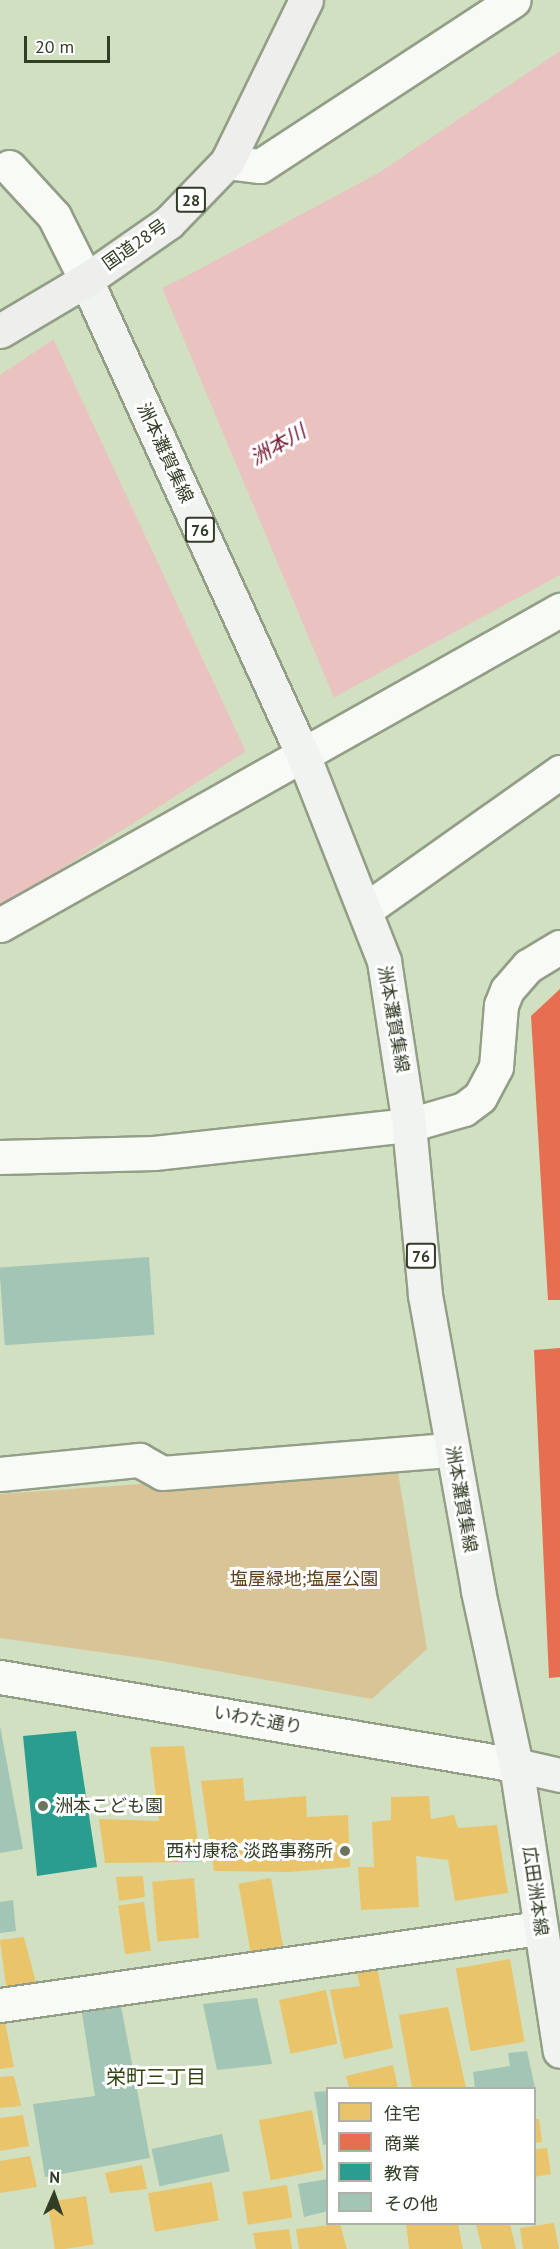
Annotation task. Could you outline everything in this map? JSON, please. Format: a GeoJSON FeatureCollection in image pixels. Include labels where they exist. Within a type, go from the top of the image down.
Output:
{"type":"FeatureCollection","features":[{"type":"Feature","properties":{"kind":"highway","name":"国道28号"},"geometry":{"type":"LineString","coordinates":[[0,331],[91,292],[169,222],[227,162],[306,0]]}},
{"type":"Feature","properties":{"kind":"main road","name":"洲本灘賀集線"},"geometry":{"type":"LineString","coordinates":[[91,292],[303,755],[384,961],[394,1003],[409,1125],[425,1295],[451,1450],[516,1765]]}},
{"type":"Feature","properties":{"kind":"main road"},"geometry":{"type":"LineString","coordinates":[[516,1765],[560,1774]]}},
{"type":"Feature","properties":{"kind":"main road","name":"広田洲本線"},"geometry":{"type":"LineString","coordinates":[[516,1765],[539,1928],[558,2031]]}},
{"type":"Feature","properties":{"kind":"street"},"geometry":{"type":"LineString","coordinates":[[227,162],[260,165],[514,0]]}},
{"type":"Feature","properties":{"kind":"street"},"geometry":{"type":"LineString","coordinates":[[9,167],[54,216],[91,292]]}},
{"type":"Feature","properties":{"kind":"street"},"geometry":{"type":"LineString","coordinates":[[0,925],[560,610]]}},
{"type":"Feature","properties":{"kind":"street"},"geometry":{"type":"LineString","coordinates":[[365,910],[560,772]]}},
{"type":"Feature","properties":{"kind":"street"},"geometry":{"type":"LineString","coordinates":[[0,1157],[154,1153],[409,1125],[464,1109],[480,1097],[496,1067],[501,1005],[507,990],[528,966],[560,947]]}},
{"type":"Feature","properties":{"kind":"street"},"geometry":{"type":"LineString","coordinates":[[0,1474],[139,1460],[162,1473],[451,1450]]}},
{"type":"Feature","properties":{"kind":"street","name":"いわた通り"},"geometry":{"type":"LineString","coordinates":[[0,1677],[516,1765]]}},
{"type":"Feature","properties":{"kind":"street"},"geometry":{"type":"LineString","coordinates":[[0,2006],[539,1928]]}},
{"type":"Feature","properties":{"kind":"green space","name":"塩屋緑地;塩屋公園"},"geometry":{"type":"Polygon","coordinates":[[[397,1466],[427,1649],[372,1699],[156,1660],[0,1638],[0,1494],[397,1466]]]}},
{"type":"Feature","properties":{"kind":"water","name":"洲本川"},"geometry":{"type":"Polygon","coordinates":[[[560,51],[560,575],[309,711],[0,908],[0,375],[51,341],[183,278],[380,172],[560,51]]]}},
{"type":"Feature","properties":{"kind":"pier"},"geometry":{"type":"Polygon","coordinates":[[[161,285],[335,700],[247,754],[52,336],[161,285]]]}},
{"type":"Feature","properties":{"kind":"building: 住宅"},"geometry":{"type":"Polygon","coordinates":[[[184,1746],[201,1862],[105,1863],[99,1819],[159,1821],[150,1747],[184,1746]]]}},
{"type":"Feature","properties":{"kind":"building: 住宅"},"geometry":{"type":"Polygon","coordinates":[[[243,1778],[245,1801],[306,1796],[307,1817],[348,1815],[350,1867],[289,1872],[214,1871],[201,1781],[243,1778]]]}},
{"type":"Feature","properties":{"kind":"building: 住宅"},"geometry":{"type":"Polygon","coordinates":[[[429,1796],[431,1819],[454,1815],[458,1828],[497,1825],[508,1893],[455,1901],[448,1860],[416,1856],[419,1907],[361,1910],[358,1867],[374,1867],[372,1822],[391,1820],[391,1797],[429,1796]]]}},
{"type":"Feature","properties":{"kind":"building: 住宅"},"geometry":{"type":"Polygon","coordinates":[[[143,1876],[145,1897],[119,1901],[116,1877],[143,1876]]]}},
{"type":"Feature","properties":{"kind":"building: 住宅"},"geometry":{"type":"Polygon","coordinates":[[[194,1878],[199,1938],[157,1941],[152,1882],[194,1878]]]}},
{"type":"Feature","properties":{"kind":"building: 住宅"},"geometry":{"type":"Polygon","coordinates":[[[271,1878],[283,1946],[250,1952],[239,1884],[271,1878]]]}},
{"type":"Feature","properties":{"kind":"building: 住宅"},"geometry":{"type":"Polygon","coordinates":[[[144,1902],[151,1951],[125,1954],[118,1906],[144,1902]]]}},
{"type":"Feature","properties":{"kind":"building: 住宅"},"geometry":{"type":"Polygon","coordinates":[[[24,1937],[37,1987],[7,1994],[0,1940],[24,1937]]]}},
{"type":"Feature","properties":{"kind":"building: 住宅"},"geometry":{"type":"Polygon","coordinates":[[[375,1957],[393,2048],[344,2059],[330,1990],[360,1986],[354,1960],[375,1957]]]}},
{"type":"Feature","properties":{"kind":"building: 住宅"},"geometry":{"type":"Polygon","coordinates":[[[510,1959],[525,2042],[470,2051],[456,1969],[510,1959]]]}},
{"type":"Feature","properties":{"kind":"building: 住宅"},"geometry":{"type":"Polygon","coordinates":[[[326,1990],[337,2044],[290,2054],[279,2000],[326,1990]]]}},
{"type":"Feature","properties":{"kind":"building: 住宅"},"geometry":{"type":"Polygon","coordinates":[[[448,2007],[466,2087],[412,2087],[399,2015],[448,2007]]]}},
{"type":"Feature","properties":{"kind":"building: 住宅"},"geometry":{"type":"Polygon","coordinates":[[[5,2022],[14,2067],[0,2069],[0,2023],[5,2022]]]}},
{"type":"Feature","properties":{"kind":"building: 住宅"},"geometry":{"type":"Polygon","coordinates":[[[393,2065],[398,2087],[349,2087],[346,2076],[393,2065]]]}},
{"type":"Feature","properties":{"kind":"building: 住宅"},"geometry":{"type":"Polygon","coordinates":[[[14,2076],[21,2106],[0,2108],[0,2077],[14,2076]]]}},
{"type":"Feature","properties":{"kind":"building: 住宅"},"geometry":{"type":"Polygon","coordinates":[[[312,2110],[324,2170],[271,2180],[259,2120],[312,2110]]]}},
{"type":"Feature","properties":{"kind":"building: 住宅"},"geometry":{"type":"Polygon","coordinates":[[[23,2115],[29,2146],[0,2151],[0,2118],[23,2115]]]}},
{"type":"Feature","properties":{"kind":"building: 住宅"},"geometry":{"type":"Polygon","coordinates":[[[536,2119],[539,2119],[542,2142],[536,2143],[536,2119]]]}},
{"type":"Feature","properties":{"kind":"building: 住宅"},"geometry":{"type":"Polygon","coordinates":[[[547,2148],[551,2174],[536,2177],[536,2149],[547,2148]]]}},
{"type":"Feature","properties":{"kind":"building: 住宅"},"geometry":{"type":"Polygon","coordinates":[[[30,2156],[37,2187],[0,2193],[0,2161],[30,2156]]]}},
{"type":"Feature","properties":{"kind":"building: 住宅"},"geometry":{"type":"Polygon","coordinates":[[[142,2165],[147,2189],[110,2193],[105,2173],[142,2165]]]}},
{"type":"Feature","properties":{"kind":"building: 住宅"},"geometry":{"type":"Polygon","coordinates":[[[212,2182],[219,2220],[155,2232],[148,2193],[212,2182]]]}},
{"type":"Feature","properties":{"kind":"building: 住宅"},"geometry":{"type":"Polygon","coordinates":[[[287,2185],[292,2218],[248,2225],[243,2192],[287,2185]]]}},
{"type":"Feature","properties":{"kind":"building: 住宅"},"geometry":{"type":"Polygon","coordinates":[[[86,2196],[94,2244],[55,2249],[47,2202],[86,2196]]]}},
{"type":"Feature","properties":{"kind":"building: 住宅"},"geometry":{"type":"Polygon","coordinates":[[[554,2223],[559,2249],[523,2249],[520,2228],[554,2223]]]}},
{"type":"Feature","properties":{"kind":"building: 住宅"},"geometry":{"type":"Polygon","coordinates":[[[340,2225],[347,2249],[299,2249],[296,2229],[340,2225]]]}},
{"type":"Feature","properties":{"kind":"building: 住宅"},"geometry":{"type":"Polygon","coordinates":[[[406,2225],[458,2225],[463,2249],[409,2249],[406,2225]]]}},
{"type":"Feature","properties":{"kind":"building: 住宅"},"geometry":{"type":"Polygon","coordinates":[[[476,2225],[510,2225],[516,2249],[482,2249],[476,2225]]]}},
{"type":"Feature","properties":{"kind":"building: 住宅"},"geometry":{"type":"Polygon","coordinates":[[[289,2229],[292,2249],[256,2249],[253,2233],[289,2229]]]}},
{"type":"Feature","properties":{"kind":"building: 商業"},"geometry":{"type":"Polygon","coordinates":[[[560,989],[560,1300],[548,1300],[531,1016],[560,989]]]}},
{"type":"Feature","properties":{"kind":"building: 商業"},"geometry":{"type":"Polygon","coordinates":[[[560,1348],[560,1677],[549,1678],[534,1350],[560,1348]]]}},
{"type":"Feature","properties":{"kind":"building: 教育"},"geometry":{"type":"Polygon","coordinates":[[[76,1731],[97,1867],[37,1876],[23,1736],[76,1731]]]}},
{"type":"Feature","properties":{"kind":"building: その他"},"geometry":{"type":"Polygon","coordinates":[[[149,1257],[154,1335],[5,1345],[0,1267],[149,1257]]]}},
{"type":"Feature","properties":{"kind":"building: その他"},"geometry":{"type":"Polygon","coordinates":[[[0,1726],[23,1849],[0,1853],[0,1726]]]}},
{"type":"Feature","properties":{"kind":"building: その他"},"geometry":{"type":"Polygon","coordinates":[[[13,1900],[16,1931],[0,1933],[0,1902],[13,1900]]]}},
{"type":"Feature","properties":{"kind":"building: その他"},"geometry":{"type":"Polygon","coordinates":[[[257,1998],[272,2064],[217,2070],[203,2004],[257,1998]]]}},
{"type":"Feature","properties":{"kind":"building: その他"},"geometry":{"type":"Polygon","coordinates":[[[121,2006],[150,2158],[45,2177],[33,2104],[95,2096],[82,2013],[121,2006]]]}},
{"type":"Feature","properties":{"kind":"building: その他"},"geometry":{"type":"Polygon","coordinates":[[[527,2051],[535,2087],[475,2087],[473,2072],[510,2066],[508,2053],[527,2051]]]}},
{"type":"Feature","properties":{"kind":"building: その他"},"geometry":{"type":"Polygon","coordinates":[[[326,2091],[326,2144],[323,2145],[314,2092],[326,2091]]]}},
{"type":"Feature","properties":{"kind":"building: その他"},"geometry":{"type":"Polygon","coordinates":[[[222,2134],[230,2171],[159,2186],[152,2149],[222,2134]]]}},
{"type":"Feature","properties":{"kind":"building: その他"},"geometry":{"type":"Polygon","coordinates":[[[326,2179],[326,2212],[304,2217],[298,2184],[326,2179]]]}},
{"type":"Feature","properties":{"kind":"place","name":"洲本こども園"},"geometry":{"type":"Point","coordinates":[43,1806]}},
{"type":"Feature","properties":{"kind":"place","name":"西村康稔 淡路事務所"},"geometry":{"type":"Point","coordinates":[345,1851]}},
{"type":"Feature","properties":{"kind":"district","name":"栄町三丁目"},"geometry":{"type":"Point","coordinates":[156,2077]}}]}
